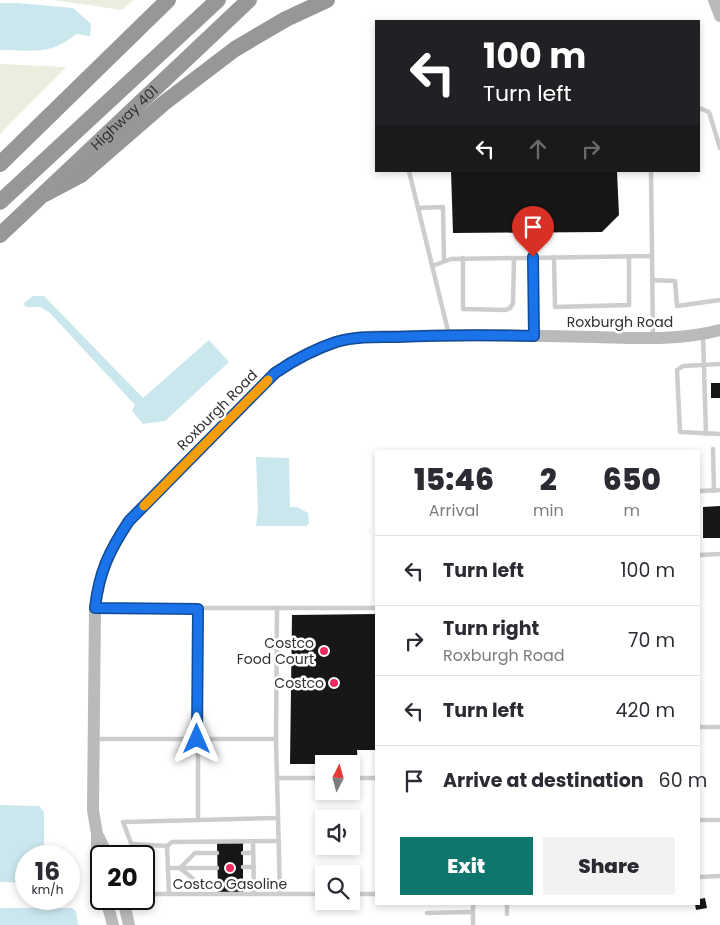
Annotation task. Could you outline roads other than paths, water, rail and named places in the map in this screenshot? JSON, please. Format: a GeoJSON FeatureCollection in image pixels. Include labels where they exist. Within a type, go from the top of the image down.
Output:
{"type":"FeatureCollection","features":[{"type":"Feature","properties":{"kind":"highway"},"geometry":{"type":"LineString","coordinates":[[0,164],[168,0]]}},
{"type":"Feature","properties":{"kind":"highway","name":"Highway 401"},"geometry":{"type":"LineString","coordinates":[[0,202],[218,0]]}},
{"type":"Feature","properties":{"kind":"highway","name":"Highway 401"},"geometry":{"type":"LineString","coordinates":[[0,235],[249,0]]}},
{"type":"Feature","properties":{"kind":"highway"},"geometry":{"type":"LineString","coordinates":[[45,194],[81,175],[164,103],[235,49],[286,19],[327,0]]}},
{"type":"Feature","properties":{"kind":"street"},"geometry":{"type":"LineString","coordinates":[[714,0],[720,16]]}},
{"type":"Feature","properties":{"kind":"street","name":"Roxburgh Road"},"geometry":{"type":"LineString","coordinates":[[97,845],[93,810],[95,608],[101,577],[112,547],[129,521],[275,373],[290,363],[321,348],[362,337],[449,335],[653,338],[702,335],[720,330]]}},
{"type":"Feature","properties":{"kind":"street","name":"Roxburgh Road"},"geometry":{"type":"LineString","coordinates":[[97,834],[102,845]]}},
{"type":"Feature","properties":{"kind":"street"},"geometry":{"type":"LineString","coordinates":[[109,910],[113,925]]}},
{"type":"Feature","properties":{"kind":"street"},"geometry":{"type":"LineString","coordinates":[[126,910],[129,925]]}},
{"type":"Feature","properties":{"kind":"lane"},"geometry":{"type":"LineString","coordinates":[[700,108],[709,112],[720,148]]}},
{"type":"Feature","properties":{"kind":"lane"},"geometry":{"type":"LineString","coordinates":[[409,172],[449,335]]}},
{"type":"Feature","properties":{"kind":"lane"},"geometry":{"type":"LineString","coordinates":[[651,172],[653,338]]}},
{"type":"Feature","properties":{"kind":"lane"},"geometry":{"type":"LineString","coordinates":[[418,208],[443,207],[444,261]]}},
{"type":"Feature","properties":{"kind":"lane"},"geometry":{"type":"LineString","coordinates":[[554,257],[554,307],[629,305],[629,256]]}},
{"type":"Feature","properties":{"kind":"lane"},"geometry":{"type":"LineString","coordinates":[[432,266],[444,261],[463,258],[652,256]]}},
{"type":"Feature","properties":{"kind":"lane"},"geometry":{"type":"LineString","coordinates":[[533,257],[534,336]]}},
{"type":"Feature","properties":{"kind":"lane"},"geometry":{"type":"LineString","coordinates":[[463,258],[464,309],[506,310],[513,303],[514,258]]}},
{"type":"Feature","properties":{"kind":"lane"},"geometry":{"type":"LineString","coordinates":[[652,280],[675,281],[676,306],[720,300]]}},
{"type":"Feature","properties":{"kind":"lane"},"geometry":{"type":"LineString","coordinates":[[702,335],[706,434]]}},
{"type":"Feature","properties":{"kind":"lane"},"geometry":{"type":"LineString","coordinates":[[720,364],[683,366],[677,370],[680,432],[720,434]]}},
{"type":"Feature","properties":{"kind":"lane"},"geometry":{"type":"LineString","coordinates":[[700,491],[717,491],[713,449]]}},
{"type":"Feature","properties":{"kind":"lane"},"geometry":{"type":"LineString","coordinates":[[700,555],[720,554]]}},
{"type":"Feature","properties":{"kind":"lane"},"geometry":{"type":"LineString","coordinates":[[95,608],[375,608]]}},
{"type":"Feature","properties":{"kind":"lane"},"geometry":{"type":"LineString","coordinates":[[277,608],[276,739],[280,894]]}},
{"type":"Feature","properties":{"kind":"lane"},"geometry":{"type":"LineString","coordinates":[[198,609],[198,819]]}},
{"type":"Feature","properties":{"kind":"lane"},"geometry":{"type":"LineString","coordinates":[[700,727],[720,727]]}},
{"type":"Feature","properties":{"kind":"lane"},"geometry":{"type":"LineString","coordinates":[[94,739],[276,739]]}},
{"type":"Feature","properties":{"kind":"lane"},"geometry":{"type":"LineString","coordinates":[[277,778],[315,778]]}},
{"type":"Feature","properties":{"kind":"lane"},"geometry":{"type":"LineString","coordinates":[[360,778],[375,778]]}},
{"type":"Feature","properties":{"kind":"lane"},"geometry":{"type":"LineString","coordinates":[[278,818],[123,822],[132,844],[167,846],[172,842],[279,841]]}},
{"type":"Feature","properties":{"kind":"lane"},"geometry":{"type":"LineString","coordinates":[[700,820],[720,820]]}},
{"type":"Feature","properties":{"kind":"lane"},"geometry":{"type":"LineString","coordinates":[[253,841],[254,894]]}},
{"type":"Feature","properties":{"kind":"lane"},"geometry":{"type":"LineString","coordinates":[[167,846],[169,894]]}},
{"type":"Feature","properties":{"kind":"lane"},"geometry":{"type":"LineString","coordinates":[[180,868],[195,853],[217,853]]}},
{"type":"Feature","properties":{"kind":"lane"},"geometry":{"type":"LineString","coordinates":[[243,853],[253,853]]}},
{"type":"Feature","properties":{"kind":"lane"},"geometry":{"type":"LineString","coordinates":[[243,867],[254,867]]}},
{"type":"Feature","properties":{"kind":"lane"},"geometry":{"type":"LineString","coordinates":[[168,868],[217,868]]}},
{"type":"Feature","properties":{"kind":"lane"},"geometry":{"type":"LineString","coordinates":[[180,868],[197,882],[218,882]]}},
{"type":"Feature","properties":{"kind":"lane"},"geometry":{"type":"LineString","coordinates":[[700,877],[720,876]]}},
{"type":"Feature","properties":{"kind":"lane"},"geometry":{"type":"LineString","coordinates":[[243,882],[254,882]]}},
{"type":"Feature","properties":{"kind":"lane"},"geometry":{"type":"LineString","coordinates":[[155,894],[315,894]]}},
{"type":"Feature","properties":{"kind":"lane"},"geometry":{"type":"LineString","coordinates":[[360,894],[375,894]]}},
{"type":"Feature","properties":{"kind":"lane"},"geometry":{"type":"LineString","coordinates":[[472,905],[473,925]]}},
{"type":"Feature","properties":{"kind":"lane"},"geometry":{"type":"LineString","coordinates":[[507,905],[507,914]]}},
{"type":"Feature","properties":{"kind":"lane"},"geometry":{"type":"LineString","coordinates":[[427,912],[473,912]]}},
{"type":"Feature","properties":{"kind":"water"},"geometry":{"type":"Polygon","coordinates":[[[0,3],[73,8],[91,24],[90,36],[76,34],[58,46],[49,49],[31,51],[0,50],[0,3]]]}},
{"type":"Feature","properties":{"kind":"water"},"geometry":{"type":"Polygon","coordinates":[[[33,296],[44,296],[143,398],[209,340],[229,362],[165,421],[143,424],[132,411],[135,405],[50,313],[40,307],[26,307],[23,304],[33,296]]]}},
{"type":"Feature","properties":{"kind":"water"},"geometry":{"type":"Polygon","coordinates":[[[256,457],[289,458],[290,507],[297,507],[308,513],[309,523],[306,526],[256,526],[258,511],[256,457]]]}},
{"type":"Feature","properties":{"kind":"water"},"geometry":{"type":"Polygon","coordinates":[[[0,805],[39,806],[44,812],[44,845],[15,845],[15,883],[0,882],[0,805]]]}},
{"type":"Feature","properties":{"kind":"water"},"geometry":{"type":"Polygon","coordinates":[[[0,908],[15,908],[15,910],[75,910],[78,925],[0,925],[0,908]]]}},
{"type":"Feature","properties":{"kind":"place","name":"Costco Food Court"},"geometry":{"type":"Point","coordinates":[324,651]}},
{"type":"Feature","properties":{"kind":"place","name":"Costco"},"geometry":{"type":"Point","coordinates":[334,683]}},
{"type":"Feature","properties":{"kind":"place","name":"Costco Gasoline"},"geometry":{"type":"Point","coordinates":[230,868]}}]}
